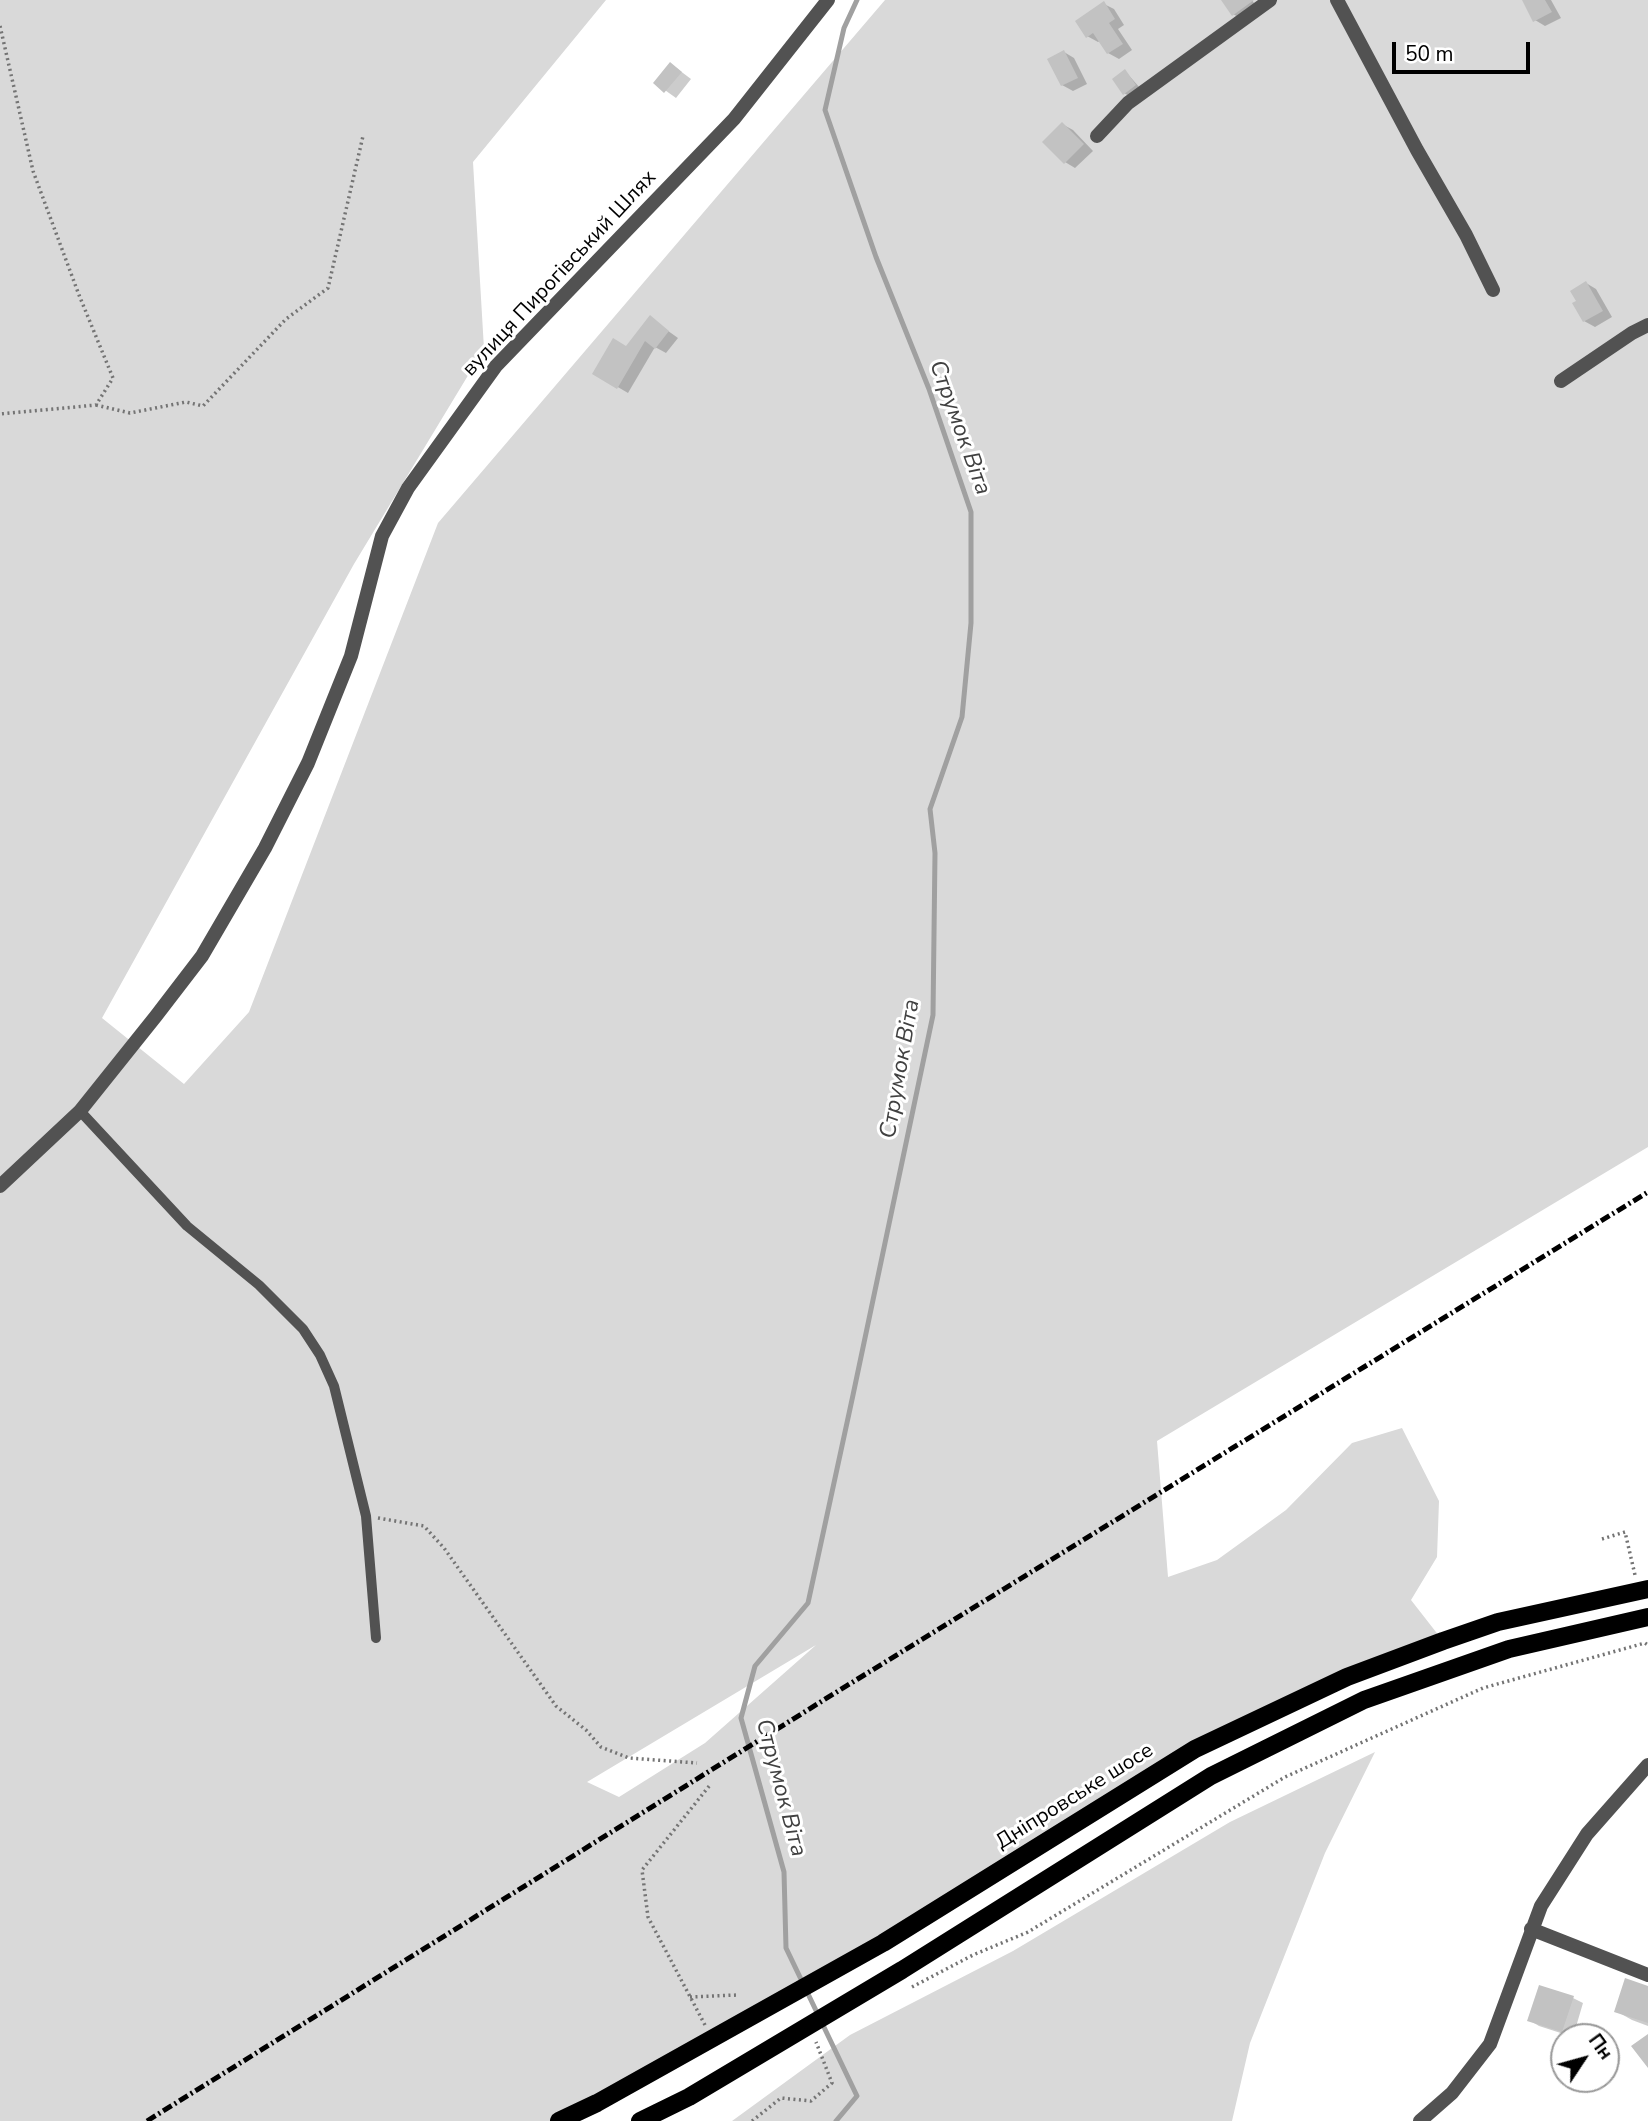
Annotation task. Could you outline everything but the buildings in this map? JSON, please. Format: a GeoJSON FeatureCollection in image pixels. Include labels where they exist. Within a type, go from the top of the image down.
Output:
{"type":"FeatureCollection","features":[{"type":"Feature","properties":{"kind":"main road","name":"Дніпровське шосе"},"geometry":{"type":"LineString","coordinates":[[559,2121],[597,2103],[883,1943],[1195,1749],[1347,1676],[1498,1622],[1648,1589]]}},
{"type":"Feature","properties":{"kind":"main road"},"geometry":{"type":"LineString","coordinates":[[640,2121],[689,2097],[902,1970],[1211,1776],[1364,1700],[1509,1649],[1648,1617]]}},
{"type":"Feature","properties":{"kind":"street","name":"вулиця Пирогівський Шлях"},"geometry":{"type":"LineString","coordinates":[[0,1186],[80,1111],[202,956],[265,848],[318,740],[351,656],[382,536],[408,488],[496,366],[734,119],[828,0]]}},
{"type":"Feature","properties":{"kind":"street"},"geometry":{"type":"LineString","coordinates":[[1097,136],[1128,103],[1270,0]]}},
{"type":"Feature","properties":{"kind":"street"},"geometry":{"type":"LineString","coordinates":[[1337,0],[1466,235],[1493,290]]}},
{"type":"Feature","properties":{"kind":"street"},"geometry":{"type":"LineString","coordinates":[[1561,381],[1648,325]]}},
{"type":"Feature","properties":{"kind":"street"},"geometry":{"type":"LineString","coordinates":[[1420,2121],[1452,2093],[1490,2044],[1541,1906],[1587,1834],[1648,1765]]}},
{"type":"Feature","properties":{"kind":"street"},"geometry":{"type":"LineString","coordinates":[[1531,1929],[1648,1975]]}},
{"type":"Feature","properties":{"kind":"lane"},"geometry":{"type":"LineString","coordinates":[[80,1111],[187,1226],[259,1285],[303,1329],[320,1355],[334,1386],[366,1516],[376,1638]]}},
{"type":"Feature","properties":{"kind":"path"},"geometry":{"type":"LineString","coordinates":[[0,26],[33,171],[113,378],[96,405]]}},
{"type":"Feature","properties":{"kind":"path"},"geometry":{"type":"LineString","coordinates":[[0,414],[96,405],[130,413],[186,402],[203,406],[286,319],[328,288],[363,136]]}},
{"type":"Feature","properties":{"kind":"path"},"geometry":{"type":"LineString","coordinates":[[366,1516],[424,1526],[444,1548],[556,1706],[586,1730],[601,1747],[629,1758],[697,1763]]}},
{"type":"Feature","properties":{"kind":"path"},"geometry":{"type":"LineString","coordinates":[[1602,1539],[1626,1532]]}},
{"type":"Feature","properties":{"kind":"path"},"geometry":{"type":"LineString","coordinates":[[903,1992],[972,1955],[1028,1932],[1284,1777],[1482,1688],[1645,1643],[1648,1645]]}},
{"type":"Feature","properties":{"kind":"path"},"geometry":{"type":"LineString","coordinates":[[710,1785],[642,1870],[648,1917],[711,2038]]}},
{"type":"Feature","properties":{"kind":"path"},"geometry":{"type":"LineString","coordinates":[[690,1997],[737,1995]]}},
{"type":"Feature","properties":{"kind":"path"},"geometry":{"type":"LineString","coordinates":[[752,2121],[781,2098],[811,2101],[832,2083],[815,2041]]}},
{"type":"Feature","properties":{"kind":"shaded area"},"geometry":{"type":"Polygon","coordinates":[[[0,0],[606,0],[473,162],[484,349],[354,564],[102,1018],[184,1084],[249,1012],[438,523],[885,0],[1648,0],[1648,1147],[1157,1441],[1168,1577],[1217,1560],[1286,1510],[1352,1443],[1402,1428],[1439,1501],[1437,1557],[1411,1600],[1443,1641],[1195,1749],[883,1943],[559,2121],[0,2121],[0,0]],[[816,1645],[587,1782],[619,1797],[705,1743],[816,1645]]]}},
{"type":"Feature","properties":{"kind":"shaded area"},"geometry":{"type":"Polygon","coordinates":[[[1375,1752],[1325,1853],[1250,2043],[1232,2121],[732,2121],[850,2035],[1013,1951],[1230,1822],[1375,1752]]]}},
{"type":"Feature","properties":{"kind":"waterway","name":"Струмок Віта"},"geometry":{"type":"LineString","coordinates":[[836,2121],[857,2096],[786,1948],[784,1872],[741,1718],[755,1666],[808,1603],[933,1015],[935,853],[930,809],[962,717],[971,623],[971,512],[929,389],[876,257],[825,110],[844,28],[857,0]]}},
{"type":"Feature","properties":{"kind":"railway"},"geometry":{"type":"LineString","coordinates":[[147,2121],[1648,1192]]}}]}
